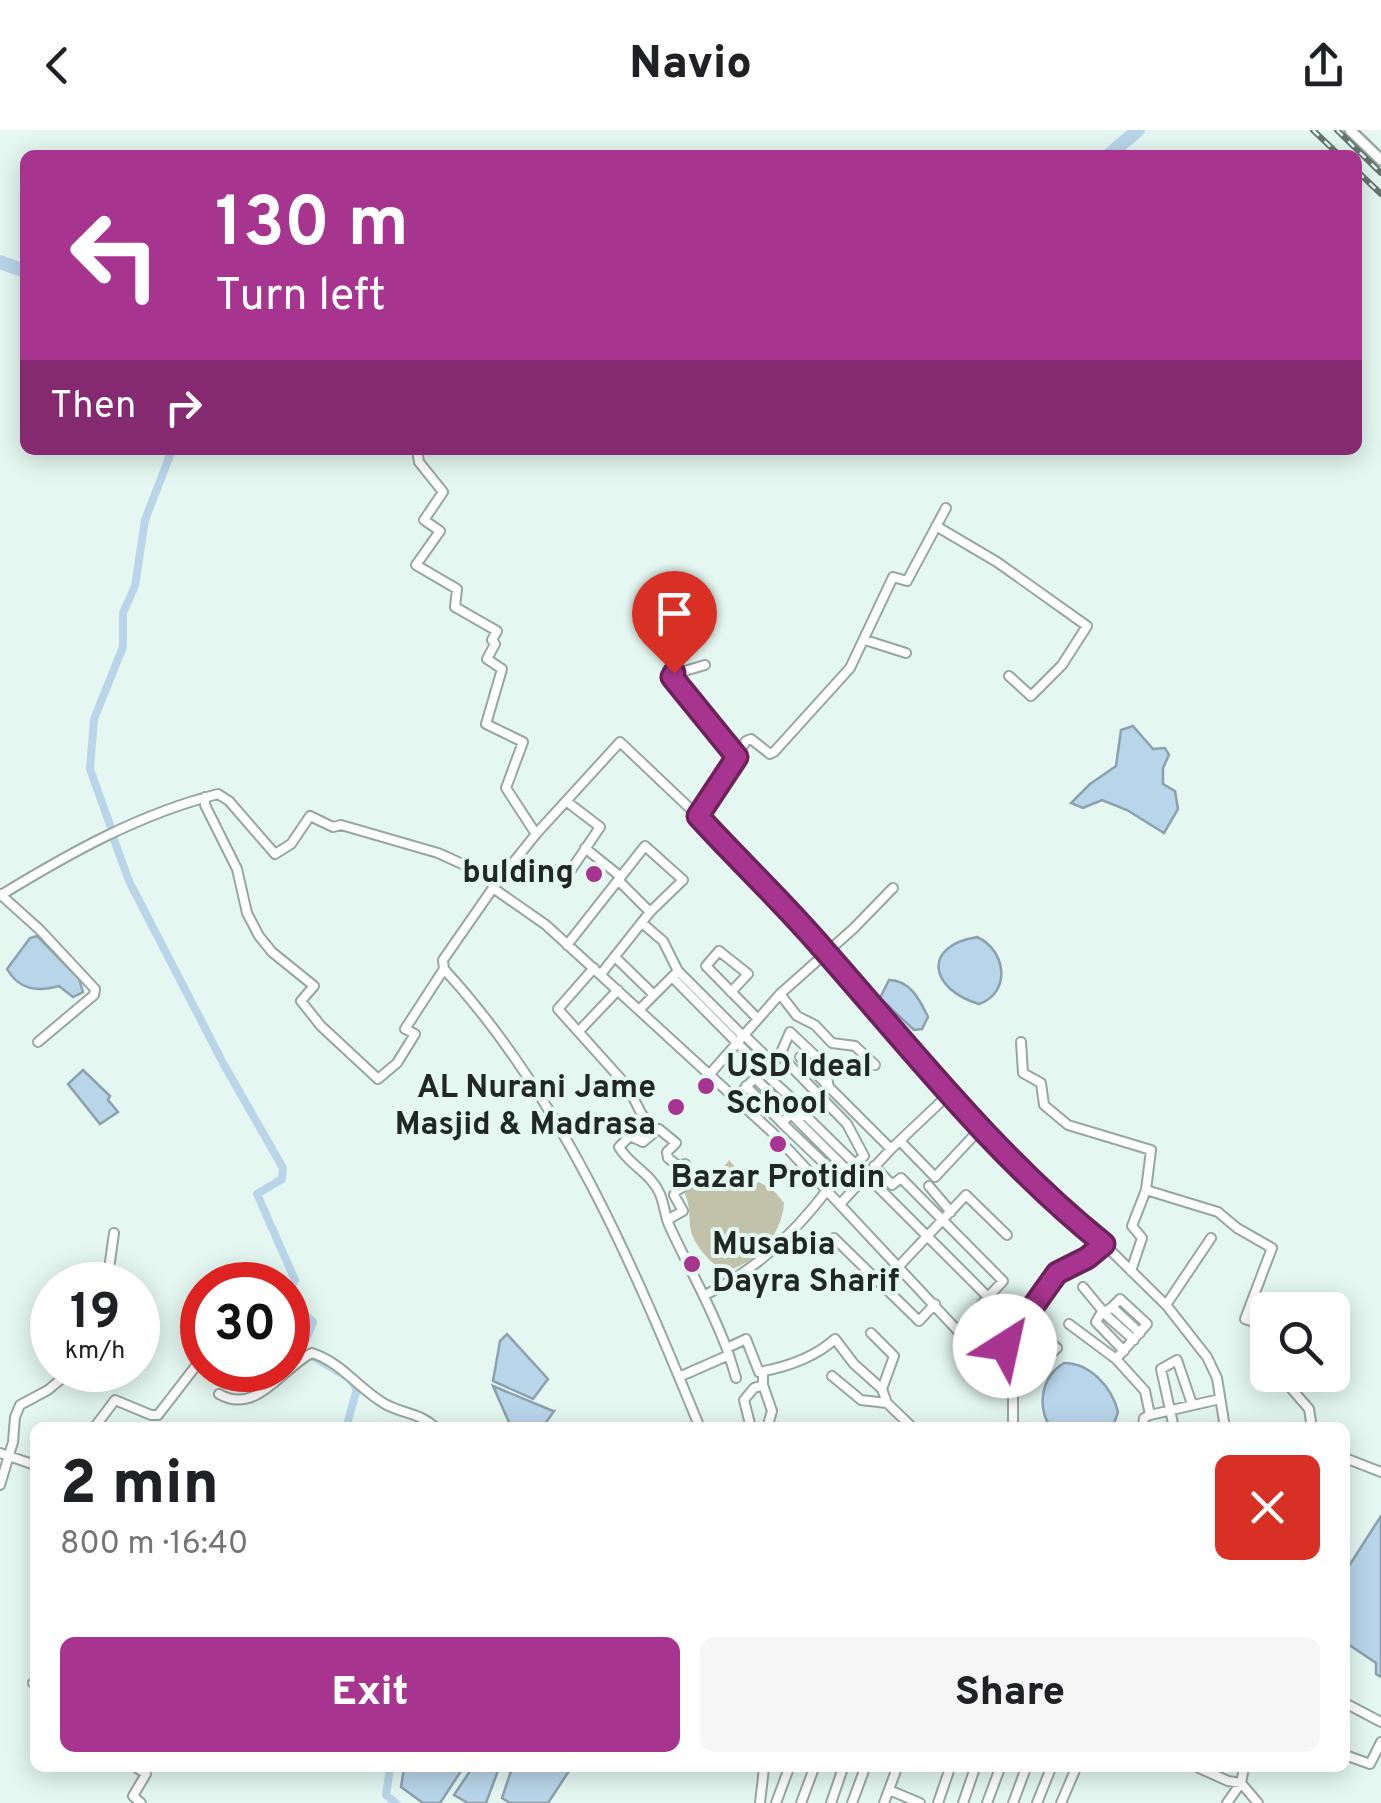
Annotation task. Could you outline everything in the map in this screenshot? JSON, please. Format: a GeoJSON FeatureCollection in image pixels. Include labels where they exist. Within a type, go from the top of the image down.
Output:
{"type":"FeatureCollection","features":[{"type":"Feature","properties":{"kind":"street"},"geometry":{"type":"LineString","coordinates":[[1350,130],[1381,160]]}},
{"type":"Feature","properties":{"kind":"street"},"geometry":{"type":"LineString","coordinates":[[417,455],[418,462],[443,492],[424,520],[440,531],[416,565],[457,590],[456,607],[497,632],[487,659],[502,669],[486,724],[523,742],[506,788],[536,834]]}},
{"type":"Feature","properties":{"kind":"street"},"geometry":{"type":"LineString","coordinates":[[698,816],[746,741],[750,739],[770,754],[774,752],[850,668],[893,578],[907,581],[946,508]]}},
{"type":"Feature","properties":{"kind":"street"},"geometry":{"type":"LineString","coordinates":[[936,526],[997,562],[1087,626],[1062,665],[1031,696],[1009,676]]}},
{"type":"Feature","properties":{"kind":"street"},"geometry":{"type":"LineString","coordinates":[[865,640],[906,653]]}},
{"type":"Feature","properties":{"kind":"street"},"geometry":{"type":"LineString","coordinates":[[704,665],[671,675],[737,757]]}},
{"type":"Feature","properties":{"kind":"street"},"geometry":{"type":"LineString","coordinates":[[698,1422],[608,1215],[560,1128],[505,1042],[444,969],[443,960],[493,888],[620,742],[698,816],[827,952],[980,1130],[1166,1305],[1207,1357],[1217,1378],[1224,1422]]}},
{"type":"Feature","properties":{"kind":"street"},"geometry":{"type":"LineString","coordinates":[[38,1042],[94,995],[96,989],[0,894],[102,836],[218,794],[230,800],[275,854],[291,844],[310,816],[332,827],[341,826],[438,853],[491,877],[493,888],[546,925],[828,1189],[1013,1390],[1014,1422]]}},
{"type":"Feature","properties":{"kind":"street"},"geometry":{"type":"LineString","coordinates":[[205,797],[205,806],[237,869],[248,912],[260,936],[272,952],[314,986],[302,1001],[321,1026],[378,1079],[398,1063],[415,1034],[405,1029],[444,969]]}},
{"type":"Feature","properties":{"kind":"street"},"geometry":{"type":"LineString","coordinates":[[519,857],[543,879],[554,870],[565,877],[600,826],[566,801]]}},
{"type":"Feature","properties":{"kind":"street"},"geometry":{"type":"LineString","coordinates":[[567,944],[644,846],[683,880],[650,912],[615,957],[558,1009],[628,1087],[656,1131],[676,1143],[667,1152],[668,1158],[681,1168],[685,1164],[694,1181],[676,1191],[674,1195],[683,1211],[667,1220]]}},
{"type":"Feature","properties":{"kind":"street"},"geometry":{"type":"LineString","coordinates":[[585,848],[650,912]]}},
{"type":"Feature","properties":{"kind":"street"},"geometry":{"type":"LineString","coordinates":[[709,1075],[780,994],[893,888]]}},
{"type":"Feature","properties":{"kind":"street"},"geometry":{"type":"LineString","coordinates":[[642,923],[663,940],[675,974],[859,1183]]}},
{"type":"Feature","properties":{"kind":"street"},"geometry":{"type":"LineString","coordinates":[[731,992],[748,974],[719,952],[706,966],[731,992],[758,1019]]}},
{"type":"Feature","properties":{"kind":"street"},"geometry":{"type":"LineString","coordinates":[[615,957],[654,994]]}},
{"type":"Feature","properties":{"kind":"street"},"geometry":{"type":"LineString","coordinates":[[639,1010],[675,974]]}},
{"type":"Feature","properties":{"kind":"street"},"geometry":{"type":"LineString","coordinates":[[675,974],[772,1062]]}},
{"type":"Feature","properties":{"kind":"street"},"geometry":{"type":"LineString","coordinates":[[580,1030],[618,990]]}},
{"type":"Feature","properties":{"kind":"street"},"geometry":{"type":"LineString","coordinates":[[780,994],[797,1016],[815,1025],[832,1043],[855,1046],[875,1065]]}},
{"type":"Feature","properties":{"kind":"street"},"geometry":{"type":"LineString","coordinates":[[735,1098],[780,1055],[790,1032],[824,1064],[828,1087]]}},
{"type":"Feature","properties":{"kind":"street"},"geometry":{"type":"LineString","coordinates":[[1021,1042],[1023,1073],[1041,1083],[1044,1105],[1068,1125],[1151,1150],[1146,1190],[1132,1226],[1142,1238],[1131,1271]]}},
{"type":"Feature","properties":{"kind":"street"},"geometry":{"type":"LineString","coordinates":[[780,1055],[848,1124],[864,1156],[855,1164]]}},
{"type":"Feature","properties":{"kind":"street"},"geometry":{"type":"LineString","coordinates":[[800,1057],[890,1149]]}},
{"type":"Feature","properties":{"kind":"street"},"geometry":{"type":"LineString","coordinates":[[746,1086],[782,1123],[928,1238],[988,1297]]}},
{"type":"Feature","properties":{"kind":"street"},"geometry":{"type":"LineString","coordinates":[[782,1123],[818,1094]]}},
{"type":"Feature","properties":{"kind":"street"},"geometry":{"type":"LineString","coordinates":[[841,1203],[890,1149],[948,1095]]}},
{"type":"Feature","properties":{"kind":"street"},"geometry":{"type":"LineString","coordinates":[[798,1113],[855,1164],[859,1183]]}},
{"type":"Feature","properties":{"kind":"street"},"geometry":{"type":"LineString","coordinates":[[900,1141],[934,1177],[980,1130]]}},
{"type":"Feature","properties":{"kind":"street"},"geometry":{"type":"LineString","coordinates":[[656,1131],[643,1142],[630,1136],[619,1147],[625,1157],[644,1170],[660,1194],[667,1220],[705,1295],[736,1378]]}},
{"type":"Feature","properties":{"kind":"street"},"geometry":{"type":"LineString","coordinates":[[874,1166],[892,1185],[901,1178],[947,1216],[1003,1281],[959,1330]]}},
{"type":"Feature","properties":{"kind":"street"},"geometry":{"type":"LineString","coordinates":[[929,1186],[947,1216]]}},
{"type":"Feature","properties":{"kind":"street"},"geometry":{"type":"LineString","coordinates":[[705,1295],[769,1256],[828,1189]]}},
{"type":"Feature","properties":{"kind":"street"},"geometry":{"type":"LineString","coordinates":[[1146,1190],[1218,1212],[1272,1248],[1256,1292]]}},
{"type":"Feature","properties":{"kind":"street"},"geometry":{"type":"LineString","coordinates":[[900,1265],[964,1193],[1007,1235]]}},
{"type":"Feature","properties":{"kind":"street"},"geometry":{"type":"LineString","coordinates":[[110,1262],[114,1233]]}},
{"type":"Feature","properties":{"kind":"street"},"geometry":{"type":"LineString","coordinates":[[834,1238],[919,1321],[935,1304]]}},
{"type":"Feature","properties":{"kind":"street"},"geometry":{"type":"LineString","coordinates":[[1166,1305],[1211,1238]]}},
{"type":"Feature","properties":{"kind":"street"},"geometry":{"type":"LineString","coordinates":[[990,1363],[1057,1273],[1104,1244]]}},
{"type":"Feature","properties":{"kind":"street"},"geometry":{"type":"LineString","coordinates":[[1083,1287],[1137,1337]]}},
{"type":"Feature","properties":{"kind":"street"},"geometry":{"type":"LineString","coordinates":[[1090,1341],[1096,1322],[1120,1299],[1124,1300],[1148,1324],[1116,1359]]}},
{"type":"Feature","properties":{"kind":"street"},"geometry":{"type":"LineString","coordinates":[[1013,1390],[1057,1348],[1026,1318]]}},
{"type":"Feature","properties":{"kind":"street"},"geometry":{"type":"LineString","coordinates":[[1096,1322],[1124,1350]]}},
{"type":"Feature","properties":{"kind":"street"},"geometry":{"type":"LineString","coordinates":[[1069,1324],[1116,1359],[1145,1391],[1150,1415]]}},
{"type":"Feature","properties":{"kind":"street"},"geometry":{"type":"LineString","coordinates":[[871,1333],[894,1356],[882,1389]]}},
{"type":"Feature","properties":{"kind":"street"},"geometry":{"type":"LineString","coordinates":[[679,1377],[728,1352],[746,1338],[759,1372],[783,1368],[824,1350],[836,1340],[854,1364],[882,1389],[886,1403],[907,1422]]}},
{"type":"Feature","properties":{"kind":"street"},"geometry":{"type":"LineString","coordinates":[[220,1394],[244,1401],[312,1352],[324,1356],[369,1394],[430,1422]]}},
{"type":"Feature","properties":{"kind":"street"},"geometry":{"type":"LineString","coordinates":[[1173,1422],[1160,1369],[1175,1356],[1192,1404]]}},
{"type":"Feature","properties":{"kind":"street"},"geometry":{"type":"LineString","coordinates":[[763,1371],[763,1385],[772,1411],[769,1422]]}},
{"type":"Feature","properties":{"kind":"street"},"geometry":{"type":"LineString","coordinates":[[832,1376],[861,1400],[886,1403]]}},
{"type":"Feature","properties":{"kind":"street"},"geometry":{"type":"LineString","coordinates":[[750,1422],[744,1400],[754,1388],[763,1385]]}},
{"type":"Feature","properties":{"kind":"street"},"geometry":{"type":"LineString","coordinates":[[98,1422],[115,1400],[150,1416],[158,1415],[180,1386]]}},
{"type":"Feature","properties":{"kind":"street"},"geometry":{"type":"LineString","coordinates":[[0,1485],[4,1455],[20,1405],[44,1392]]}},
{"type":"Feature","properties":{"kind":"street"},"geometry":{"type":"LineString","coordinates":[[1294,1392],[1308,1409],[1311,1422]]}},
{"type":"Feature","properties":{"kind":"street"},"geometry":{"type":"LineString","coordinates":[[1144,1422],[1150,1415],[1220,1399]]}},
{"type":"Feature","properties":{"kind":"street"},"geometry":{"type":"LineString","coordinates":[[4,1455],[30,1463]]}},
{"type":"Feature","properties":{"kind":"street"},"geometry":{"type":"LineString","coordinates":[[1350,1460],[1381,1472]]}},
{"type":"Feature","properties":{"kind":"street"},"geometry":{"type":"LineString","coordinates":[[1350,1706],[1381,1722]]}},
{"type":"Feature","properties":{"kind":"street"},"geometry":{"type":"LineString","coordinates":[[1350,1757],[1370,1764],[1381,1742]]}},
{"type":"Feature","properties":{"kind":"street"},"geometry":{"type":"LineString","coordinates":[[141,1803],[133,1794],[146,1774],[143,1772]]}},
{"type":"Feature","properties":{"kind":"street"},"geometry":{"type":"LineString","coordinates":[[760,1803],[764,1772]]}},
{"type":"Feature","properties":{"kind":"street"},"geometry":{"type":"LineString","coordinates":[[776,1803],[788,1772]]}},
{"type":"Feature","properties":{"kind":"street"},"geometry":{"type":"LineString","coordinates":[[801,1803],[813,1772]]}},
{"type":"Feature","properties":{"kind":"street"},"geometry":{"type":"LineString","coordinates":[[831,1803],[842,1772]]}},
{"type":"Feature","properties":{"kind":"street"},"geometry":{"type":"LineString","coordinates":[[852,1803],[864,1772]]}},
{"type":"Feature","properties":{"kind":"street"},"geometry":{"type":"LineString","coordinates":[[884,1803],[895,1772]]}},
{"type":"Feature","properties":{"kind":"street"},"geometry":{"type":"LineString","coordinates":[[938,1803],[949,1772]]}},
{"type":"Feature","properties":{"kind":"street"},"geometry":{"type":"LineString","coordinates":[[963,1803],[975,1772]]}},
{"type":"Feature","properties":{"kind":"street"},"geometry":{"type":"LineString","coordinates":[[988,1803],[999,1772]]}},
{"type":"Feature","properties":{"kind":"street"},"geometry":{"type":"LineString","coordinates":[[1013,1803],[1025,1772]]}},
{"type":"Feature","properties":{"kind":"street"},"geometry":{"type":"LineString","coordinates":[[1038,1803],[1049,1772]]}},
{"type":"Feature","properties":{"kind":"street"},"geometry":{"type":"LineString","coordinates":[[1061,1803],[1074,1772]]}},
{"type":"Feature","properties":{"kind":"street"},"geometry":{"type":"LineString","coordinates":[[1208,1772],[1241,1783],[1258,1803]]}},
{"type":"Feature","properties":{"kind":"street"},"geometry":{"type":"LineString","coordinates":[[1227,1803],[1241,1783],[1243,1772]]}},
{"type":"Feature","properties":{"kind":"street"},"geometry":{"type":"LineString","coordinates":[[888,1790],[920,1803]]}},
{"type":"Feature","properties":{"kind":"green space"},"geometry":{"type":"Polygon","coordinates":[[[729,1160],[752,1185],[759,1182],[784,1203],[778,1226],[765,1247],[746,1263],[723,1271],[694,1239],[685,1194],[729,1160]]]}},
{"type":"Feature","properties":{"kind":"water"},"geometry":{"type":"Polygon","coordinates":[[[1133,726],[1153,749],[1165,748],[1169,755],[1163,768],[1163,784],[1175,791],[1178,809],[1164,833],[1102,800],[1083,808],[1071,803],[1116,766],[1121,730],[1133,726]]]}},
{"type":"Feature","properties":{"kind":"water"},"geometry":{"type":"Polygon","coordinates":[[[37,936],[79,979],[83,992],[73,997],[59,986],[29,988],[12,976],[7,969],[30,938],[37,936]]]}},
{"type":"Feature","properties":{"kind":"water"},"geometry":{"type":"Polygon","coordinates":[[[977,937],[994,951],[1001,971],[997,990],[979,1004],[950,988],[939,968],[947,949],[977,937]]]}},
{"type":"Feature","properties":{"kind":"water"},"geometry":{"type":"Polygon","coordinates":[[[889,980],[903,983],[918,998],[928,1017],[922,1029],[914,1030],[880,998],[889,980]]]}},
{"type":"Feature","properties":{"kind":"water"},"geometry":{"type":"Polygon","coordinates":[[[83,1070],[110,1096],[108,1100],[118,1112],[100,1124],[68,1084],[83,1070]]]}},
{"type":"Feature","properties":{"kind":"water"},"geometry":{"type":"Polygon","coordinates":[[[507,1334],[548,1379],[533,1399],[493,1381],[500,1341],[507,1334]]]}},
{"type":"Feature","properties":{"kind":"water"},"geometry":{"type":"Polygon","coordinates":[[[1064,1363],[1091,1372],[1115,1403],[1118,1412],[1115,1422],[1048,1422],[1043,1410],[1044,1392],[1056,1369],[1064,1363]]]}},
{"type":"Feature","properties":{"kind":"water"},"geometry":{"type":"Polygon","coordinates":[[[493,1386],[554,1411],[546,1422],[509,1422],[493,1386]]]}},
{"type":"Feature","properties":{"kind":"water"},"geometry":{"type":"Polygon","coordinates":[[[1381,1516],[1381,1677],[1376,1674],[1376,1663],[1350,1645],[1350,1564],[1381,1516]]]}},
{"type":"Feature","properties":{"kind":"water"},"geometry":{"type":"Polygon","coordinates":[[[403,1772],[460,1772],[440,1803],[423,1803],[401,1787],[403,1772]]]}},
{"type":"Feature","properties":{"kind":"water"},"geometry":{"type":"Polygon","coordinates":[[[469,1772],[498,1772],[486,1803],[468,1803],[454,1795],[469,1772]]]}},
{"type":"Feature","properties":{"kind":"water"},"geometry":{"type":"Polygon","coordinates":[[[511,1772],[568,1772],[548,1803],[510,1803],[502,1798],[511,1772]]]}},
{"type":"Feature","properties":{"kind":"waterway"},"geometry":{"type":"LineString","coordinates":[[1115,150],[1138,130]]}},
{"type":"Feature","properties":{"kind":"waterway"},"geometry":{"type":"LineString","coordinates":[[0,262],[20,269]]}},
{"type":"Feature","properties":{"kind":"waterway"},"geometry":{"type":"LineString","coordinates":[[110,825],[90,769],[94,719],[123,647],[123,613],[135,586],[145,520],[170,455]]}},
{"type":"Feature","properties":{"kind":"waterway"},"geometry":{"type":"LineString","coordinates":[[112,834],[129,881],[223,1063],[283,1168],[282,1179],[257,1194],[287,1262]]}},
{"type":"Feature","properties":{"kind":"waterway"},"geometry":{"type":"LineString","coordinates":[[310,1319],[310,1330]]}},
{"type":"Feature","properties":{"kind":"waterway"},"geometry":{"type":"LineString","coordinates":[[310,1355],[349,1378],[357,1389],[348,1422]]}},
{"type":"Feature","properties":{"kind":"waterway"},"geometry":{"type":"LineString","coordinates":[[389,1772],[386,1795],[396,1803]]}},
{"type":"Feature","properties":{"kind":"railway"},"geometry":{"type":"LineString","coordinates":[[1313,130],[1334,150]]}},
{"type":"Feature","properties":{"kind":"railway"},"geometry":{"type":"LineString","coordinates":[[1337,130],[1357,150]]}},
{"type":"Feature","properties":{"kind":"railway"},"geometry":{"type":"LineString","coordinates":[[1362,154],[1381,173]]}},
{"type":"Feature","properties":{"kind":"railway"},"geometry":{"type":"LineString","coordinates":[[1362,176],[1381,194]]}},
{"type":"Feature","properties":{"kind":"place","name":"bulding"},"geometry":{"type":"Point","coordinates":[594,874]}},
{"type":"Feature","properties":{"kind":"place","name":"USD Ideal School"},"geometry":{"type":"Point","coordinates":[706,1086]}},
{"type":"Feature","properties":{"kind":"place","name":"AL Nurani Jame Masjid & Madrasa"},"geometry":{"type":"Point","coordinates":[676,1107]}},
{"type":"Feature","properties":{"kind":"place","name":"Bazar Protidin"},"geometry":{"type":"Point","coordinates":[778,1144]}},
{"type":"Feature","properties":{"kind":"place","name":"Musabia Dayra Sharif"},"geometry":{"type":"Point","coordinates":[692,1264]}},
{"type":"Feature","properties":{"kind":"route"},"geometry":{"type":"LineString","coordinates":[[674,673],[672,677],[737,757],[698,816],[827,952],[980,1130],[1060,1208],[1104,1244],[1047,1283],[1005,1346]]}}]}
